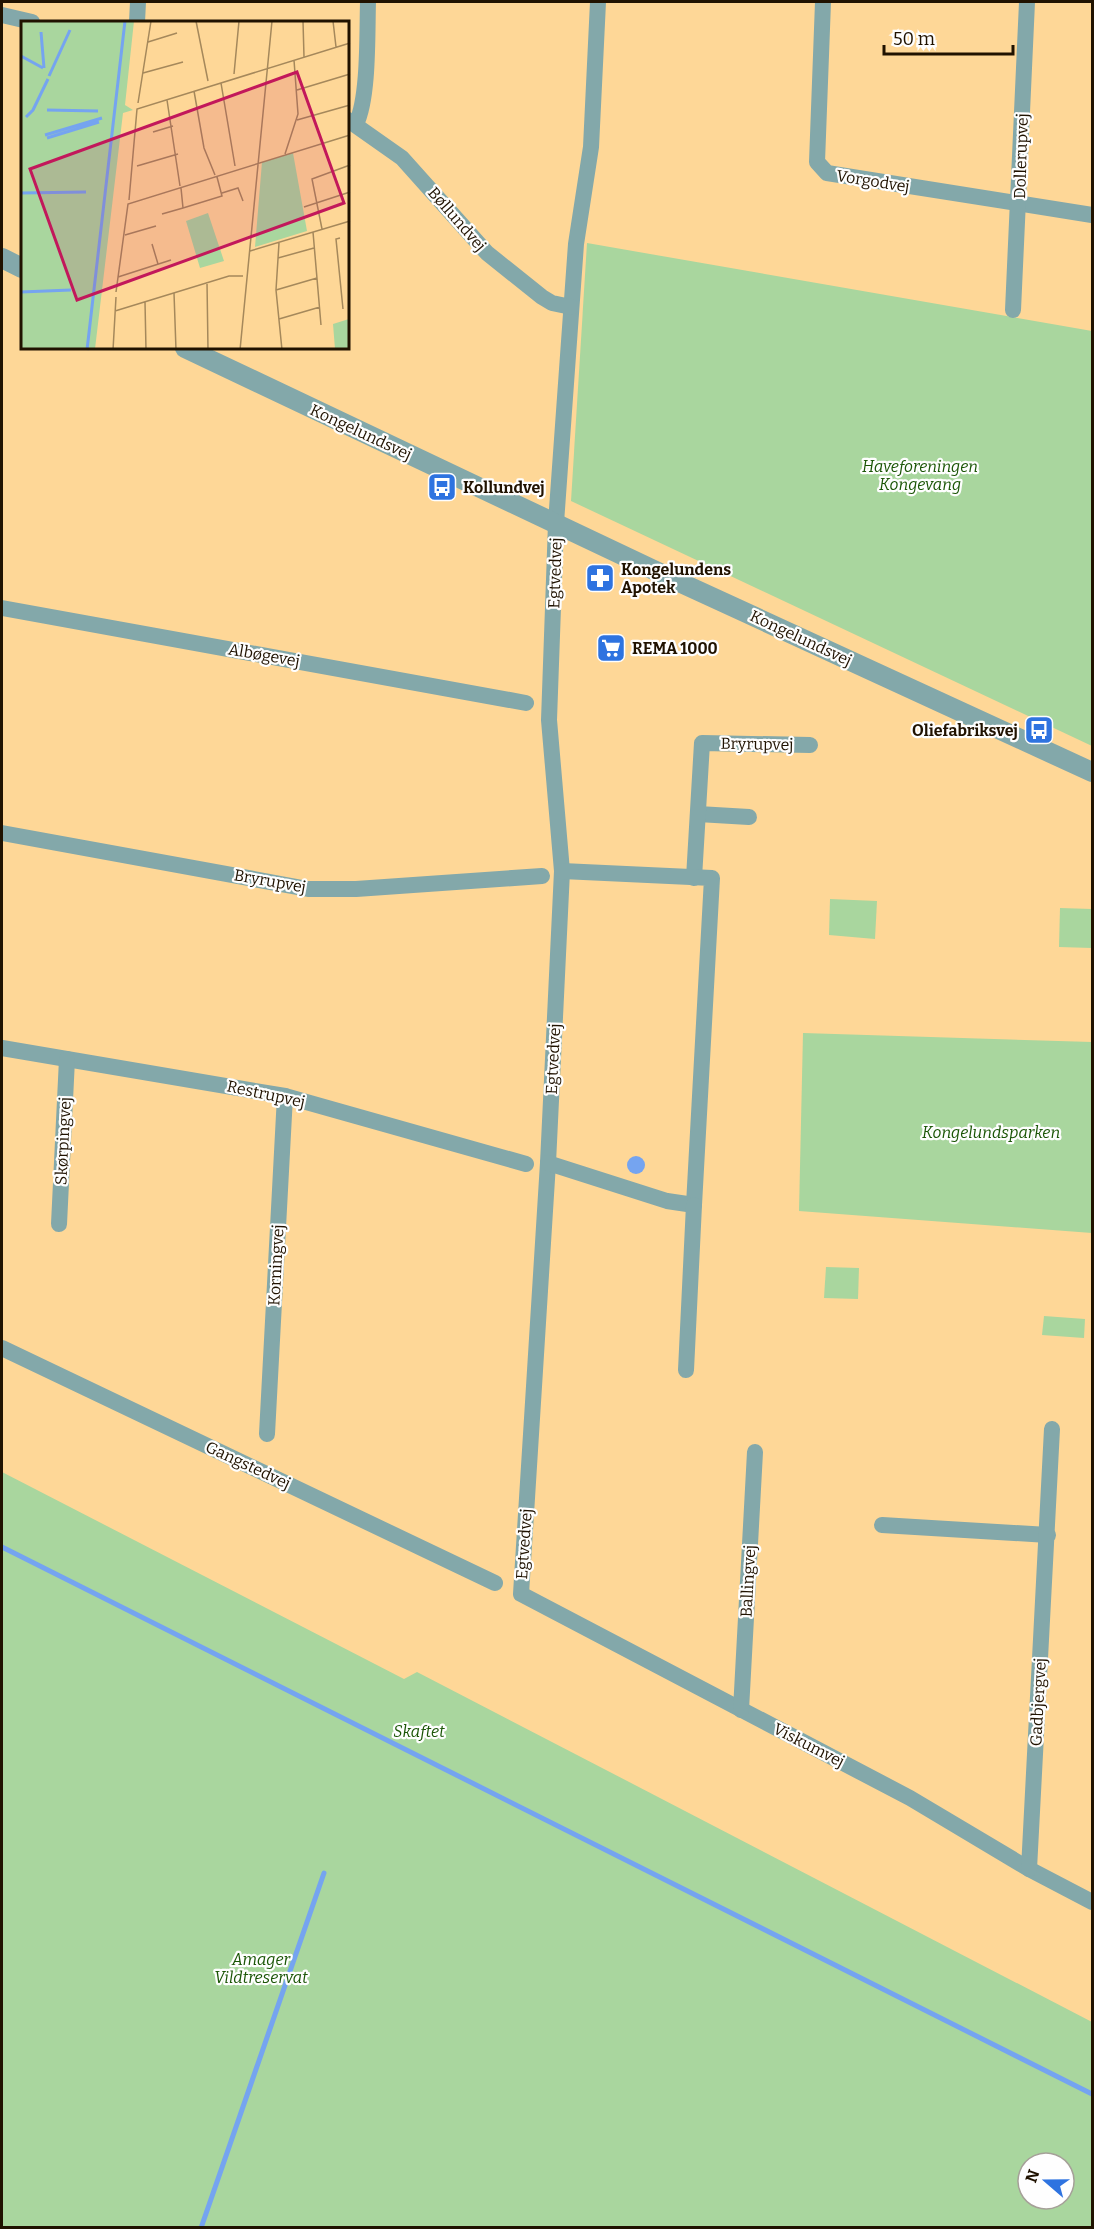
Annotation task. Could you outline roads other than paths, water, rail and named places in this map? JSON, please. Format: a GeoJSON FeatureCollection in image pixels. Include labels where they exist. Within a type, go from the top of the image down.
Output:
{"type":"FeatureCollection","features":[{"type":"Feature","properties":{"kind":"street"},"geometry":{"type":"LineString","coordinates":[[137,21],[138,2]]}},
{"type":"Feature","properties":{"kind":"street"},"geometry":{"type":"LineString","coordinates":[[352,122],[361,114],[368,2]]}},
{"type":"Feature","properties":{"kind":"street"},"geometry":{"type":"LineString","coordinates":[[556,523],[576,244],[591,147],[598,2]]}},
{"type":"Feature","properties":{"kind":"street","name":"Vorgodvej"},"geometry":{"type":"LineString","coordinates":[[823,2],[817,162],[827,173],[1092,215]]}},
{"type":"Feature","properties":{"kind":"street","name":"Dollerupvej"},"geometry":{"type":"LineString","coordinates":[[1013,310],[1027,2]]}},
{"type":"Feature","properties":{"kind":"street"},"geometry":{"type":"LineString","coordinates":[[2,15],[28,21]]}},
{"type":"Feature","properties":{"kind":"street","name":"Bøllundvej"},"geometry":{"type":"LineString","coordinates":[[352,122],[402,158],[487,253],[542,297],[552,303],[571,307]]}},
{"type":"Feature","properties":{"kind":"street"},"geometry":{"type":"LineString","coordinates":[[2,258],[21,268]]}},
{"type":"Feature","properties":{"kind":"street","name":"Kongelundsvej"},"geometry":{"type":"LineString","coordinates":[[189,350],[679,582],[1092,772]]}},
{"type":"Feature","properties":{"kind":"street","name":"Egtvedvej"},"geometry":{"type":"LineString","coordinates":[[521,1594],[548,1163],[562,871],[549,720],[556,523]]}},
{"type":"Feature","properties":{"kind":"street","name":"Albøgevej"},"geometry":{"type":"LineString","coordinates":[[2,608],[526,703]]}},
{"type":"Feature","properties":{"kind":"street","name":"Bryrupvej"},"geometry":{"type":"LineString","coordinates":[[694,878],[702,743],[810,745]]}},
{"type":"Feature","properties":{"kind":"street"},"geometry":{"type":"LineString","coordinates":[[698,814],[750,817]]}},
{"type":"Feature","properties":{"kind":"street","name":"Bryrupvej"},"geometry":{"type":"LineString","coordinates":[[2,833],[308,889],[356,889],[542,876]]}},
{"type":"Feature","properties":{"kind":"street"},"geometry":{"type":"LineString","coordinates":[[562,871],[712,878],[686,1370]]}},
{"type":"Feature","properties":{"kind":"street","name":"Restrupvej"},"geometry":{"type":"LineString","coordinates":[[2,1048],[285,1096],[526,1164]]}},
{"type":"Feature","properties":{"kind":"street","name":"Skørpingvej"},"geometry":{"type":"LineString","coordinates":[[59,1224],[67,1059]]}},
{"type":"Feature","properties":{"kind":"street","name":"Korningvej"},"geometry":{"type":"LineString","coordinates":[[267,1434],[285,1096]]}},
{"type":"Feature","properties":{"kind":"street"},"geometry":{"type":"LineString","coordinates":[[548,1163],[667,1201],[694,1205]]}},
{"type":"Feature","properties":{"kind":"street","name":"Gangstedvej"},"geometry":{"type":"LineString","coordinates":[[2,1348],[495,1583]]}},
{"type":"Feature","properties":{"kind":"street","name":"Gadbjergvej"},"geometry":{"type":"LineString","coordinates":[[1029,1869],[1052,1429]]}},
{"type":"Feature","properties":{"kind":"street","name":"Ballingvej"},"geometry":{"type":"LineString","coordinates":[[741,1710],[755,1452]]}},
{"type":"Feature","properties":{"kind":"street"},"geometry":{"type":"LineString","coordinates":[[882,1525],[1048,1535]]}},
{"type":"Feature","properties":{"kind":"street","name":"Viskumvej"},"geometry":{"type":"LineString","coordinates":[[521,1594],[910,1798],[1029,1869],[1092,1902]]}},
{"type":"Feature","properties":{"kind":"water"},"geometry":{"type":"Polygon","coordinates":[[[636,1156],[642,1159],[645,1165],[642,1171],[636,1174],[630,1171],[627,1165],[630,1159],[636,1156]]]}},
{"type":"Feature","properties":{"kind":"waterway"},"geometry":{"type":"LineString","coordinates":[[2,1547],[1092,2094]]}},
{"type":"Feature","properties":{"kind":"waterway"},"geometry":{"type":"LineString","coordinates":[[201,2228],[324,1873]]}},
{"type":"Feature","properties":{"kind":"place","name":"Kollundvej"},"geometry":{"type":"Point","coordinates":[442,487]}},
{"type":"Feature","properties":{"kind":"place","name":"Kongelundens Apotek"},"geometry":{"type":"Point","coordinates":[600,578]}},
{"type":"Feature","properties":{"kind":"place","name":"REMA 1000"},"geometry":{"type":"Point","coordinates":[611,648]}},
{"type":"Feature","properties":{"kind":"place","name":"Oliefabriksvej"},"geometry":{"type":"Point","coordinates":[1039,730]}},
{"type":"Feature","properties":{"kind":"park label","name":"Haveforeningen Kongevang"},"geometry":{"type":"Point","coordinates":[920,475]}},
{"type":"Feature","properties":{"kind":"park label","name":"Kongelundsparken"},"geometry":{"type":"Point","coordinates":[991,1132]}},
{"type":"Feature","properties":{"kind":"park label","name":"Skaftet"},"geometry":{"type":"Point","coordinates":[419,1731]}},
{"type":"Feature","properties":{"kind":"park label","name":"Amager Vildtreservat"},"geometry":{"type":"Point","coordinates":[261,1968]}}]}
